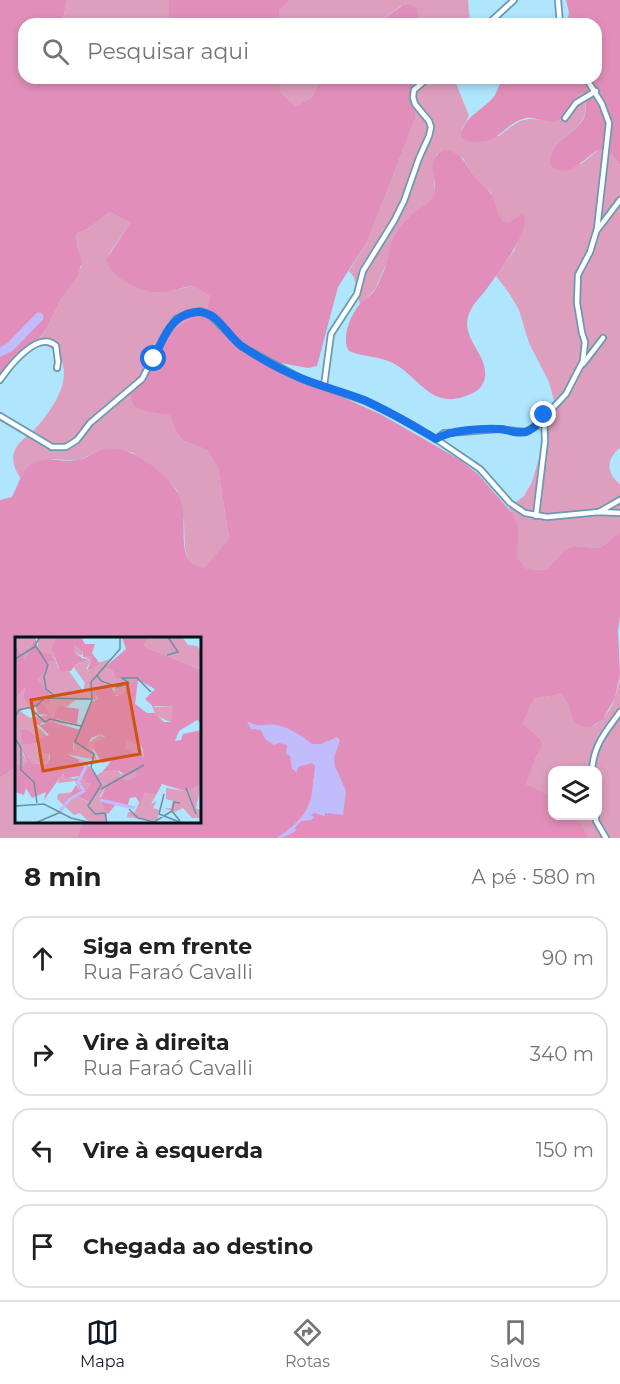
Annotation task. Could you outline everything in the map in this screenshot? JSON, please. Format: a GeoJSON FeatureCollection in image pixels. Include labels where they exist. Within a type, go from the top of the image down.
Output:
{"type":"FeatureCollection","features":[{"type":"Feature","properties":{"kind":"street"},"geometry":{"type":"LineString","coordinates":[[494,18],[514,0]]}},
{"type":"Feature","properties":{"kind":"street"},"geometry":{"type":"LineString","coordinates":[[558,0],[560,18]]}},
{"type":"Feature","properties":{"kind":"street"},"geometry":{"type":"LineString","coordinates":[[324,386],[332,334],[357,294],[363,271],[404,201],[429,136],[431,127],[429,121],[415,104],[413,97],[414,90],[421,84]]}},
{"type":"Feature","properties":{"kind":"street"},"geometry":{"type":"LineString","coordinates":[[436,439],[444,433],[499,429],[526,432],[536,426],[566,394],[583,361],[585,342],[577,303],[578,275],[590,252],[597,230],[609,123],[596,91],[591,84]]}},
{"type":"Feature","properties":{"kind":"street"},"geometry":{"type":"LineString","coordinates":[[565,118],[576,103],[596,91]]}},
{"type":"Feature","properties":{"kind":"street"},"geometry":{"type":"LineString","coordinates":[[597,230],[620,200]]}},
{"type":"Feature","properties":{"kind":"street"},"geometry":{"type":"LineString","coordinates":[[0,416],[52,447],[66,447],[77,440],[90,423],[142,379],[176,319],[200,311],[211,316],[241,346],[302,379],[392,413],[436,439],[480,469],[510,503],[525,513],[536,516],[620,513]]}},
{"type":"Feature","properties":{"kind":"street"},"geometry":{"type":"LineString","coordinates":[[577,373],[603,338]]}},
{"type":"Feature","properties":{"kind":"street"},"geometry":{"type":"LineString","coordinates":[[0,380],[11,363],[40,343],[48,342],[56,346],[57,368]]}},
{"type":"Feature","properties":{"kind":"street"},"geometry":{"type":"LineString","coordinates":[[536,516],[545,441],[544,415]]}},
{"type":"Feature","properties":{"kind":"street"},"geometry":{"type":"LineString","coordinates":[[599,513],[620,500]]}},
{"type":"Feature","properties":{"kind":"street"},"geometry":{"type":"LineString","coordinates":[[593,766],[594,752],[599,740],[620,712]]}},
{"type":"Feature","properties":{"kind":"street"},"geometry":{"type":"LineString","coordinates":[[596,820],[606,838]]}},
{"type":"Feature","properties":{"kind":"shaded area"},"geometry":{"type":"Polygon","coordinates":[[[0,0],[67,0],[63,18],[18,18],[18,84],[280,84],[280,92],[296,106],[312,97],[319,84],[414,84],[415,119],[368,240],[338,287],[317,366],[308,368],[275,362],[322,388],[382,415],[460,460],[478,474],[517,522],[517,557],[527,569],[546,570],[565,549],[573,546],[600,548],[620,532],[618,631],[620,674],[615,698],[603,719],[591,727],[577,724],[561,694],[534,699],[523,723],[540,739],[542,744],[525,784],[548,794],[548,820],[579,820],[589,838],[77,838],[83,823],[201,823],[201,637],[15,637],[15,768],[0,778],[0,500],[12,497],[26,469],[40,461],[73,461],[104,449],[123,450],[144,460],[162,474],[176,490],[182,507],[184,546],[191,562],[205,568],[229,538],[218,468],[207,450],[184,441],[178,435],[169,415],[137,408],[132,402],[132,392],[136,381],[158,346],[171,332],[207,309],[210,296],[193,286],[153,292],[121,279],[106,260],[130,223],[110,212],[89,228],[76,234],[82,261],[78,275],[61,299],[45,331],[23,358],[0,378],[0,0]]]}},
{"type":"Feature","properties":{"kind":"shaded area"},"geometry":{"type":"Polygon","coordinates":[[[67,0],[169,0],[169,18],[63,18],[67,0]]]}},
{"type":"Feature","properties":{"kind":"shaded area"},"geometry":{"type":"Polygon","coordinates":[[[169,0],[290,0],[279,10],[279,18],[169,18],[169,0]]]}},
{"type":"Feature","properties":{"kind":"shaded area"},"geometry":{"type":"Polygon","coordinates":[[[290,0],[468,0],[470,18],[418,18],[419,16],[401,6],[384,18],[279,18],[279,10],[290,0]]]}},
{"type":"Feature","properties":{"kind":"shaded area"},"geometry":{"type":"Polygon","coordinates":[[[566,0],[620,0],[620,165],[610,152],[598,150],[569,170],[563,171],[550,165],[551,154],[556,145],[579,125],[584,117],[586,107],[583,93],[576,97],[562,117],[555,122],[526,118],[511,125],[494,138],[478,142],[466,141],[461,136],[465,124],[491,100],[500,84],[602,84],[602,18],[568,18],[566,0]]]}},
{"type":"Feature","properties":{"kind":"shaded area"},"geometry":{"type":"Polygon","coordinates":[[[410,4],[417,9],[418,18],[385,18],[402,6],[410,4]]]}},
{"type":"Feature","properties":{"kind":"shaded area"},"geometry":{"type":"Polygon","coordinates":[[[280,84],[319,84],[312,97],[296,106],[280,92],[280,84]]]}},
{"type":"Feature","properties":{"kind":"shaded area"},"geometry":{"type":"Polygon","coordinates":[[[414,84],[456,84],[469,116],[462,129],[499,136],[511,126],[527,119],[549,122],[579,93],[583,93],[586,107],[584,117],[556,145],[551,154],[550,165],[581,164],[598,150],[610,152],[620,165],[620,448],[610,461],[610,471],[620,484],[620,532],[600,548],[573,546],[565,549],[546,570],[527,569],[517,557],[517,522],[509,508],[524,496],[532,482],[555,405],[549,382],[529,343],[519,310],[496,276],[514,251],[526,220],[523,215],[509,222],[503,221],[499,217],[491,192],[475,178],[463,158],[437,154],[433,168],[435,192],[432,200],[408,218],[375,289],[360,305],[354,277],[349,271],[368,240],[415,119],[414,84]]]}},
{"type":"Feature","properties":{"kind":"shaded area"},"geometry":{"type":"Polygon","coordinates":[[[443,150],[455,153],[462,159],[492,195],[503,221],[509,222],[523,214],[526,220],[510,255],[469,313],[467,325],[469,333],[485,369],[483,383],[471,394],[446,399],[428,391],[393,363],[349,351],[346,340],[353,314],[360,304],[373,293],[378,284],[386,266],[394,236],[408,218],[433,197],[435,191],[434,161],[443,150]]]}},
{"type":"Feature","properties":{"kind":"shaded area"},"geometry":{"type":"Polygon","coordinates":[[[110,212],[130,223],[109,254],[169,291],[193,286],[210,296],[207,309],[163,341],[143,368],[138,376],[137,408],[169,415],[178,435],[184,441],[207,450],[218,468],[229,538],[205,569],[188,559],[185,548],[184,521],[177,490],[160,473],[132,452],[98,451],[78,461],[52,459],[24,473],[21,479],[14,463],[13,456],[18,446],[48,412],[60,393],[63,383],[62,362],[57,353],[37,342],[81,267],[76,234],[89,228],[110,212]]]}},
{"type":"Feature","properties":{"kind":"shaded area"},"geometry":{"type":"Polygon","coordinates":[[[620,674],[620,838],[589,838],[579,820],[602,820],[602,766],[548,766],[548,794],[524,784],[538,754],[540,739],[523,723],[534,699],[561,694],[568,704],[572,718],[591,727],[604,718],[612,705],[620,674]]]}},
{"type":"Feature","properties":{"kind":"shaded area"},"geometry":{"type":"Polygon","coordinates":[[[247,721],[259,725],[282,726],[312,744],[321,744],[337,737],[340,740],[334,758],[335,766],[346,791],[343,815],[325,813],[325,816],[314,813],[311,816],[315,817],[311,820],[301,821],[295,828],[296,831],[277,838],[299,820],[308,806],[315,766],[312,763],[298,767],[297,772],[292,769],[290,756],[286,754],[287,745],[279,743],[274,745],[265,739],[261,730],[251,729],[247,721]]]}},
{"type":"Feature","properties":{"kind":"shaded area"},"geometry":{"type":"Polygon","coordinates":[[[15,768],[15,823],[83,823],[77,838],[0,838],[0,778],[15,768]]]}},
{"type":"Feature","properties":{"kind":"waterway"},"geometry":{"type":"LineString","coordinates":[[0,352],[10,347],[39,317]]}},
{"type":"Feature","properties":{"kind":"route"},"geometry":{"type":"LineString","coordinates":[[154,359],[164,337],[176,319],[200,311],[211,316],[241,346],[302,379],[365,401],[436,439],[444,433],[499,429],[526,432],[536,426],[544,415]]}}]}
